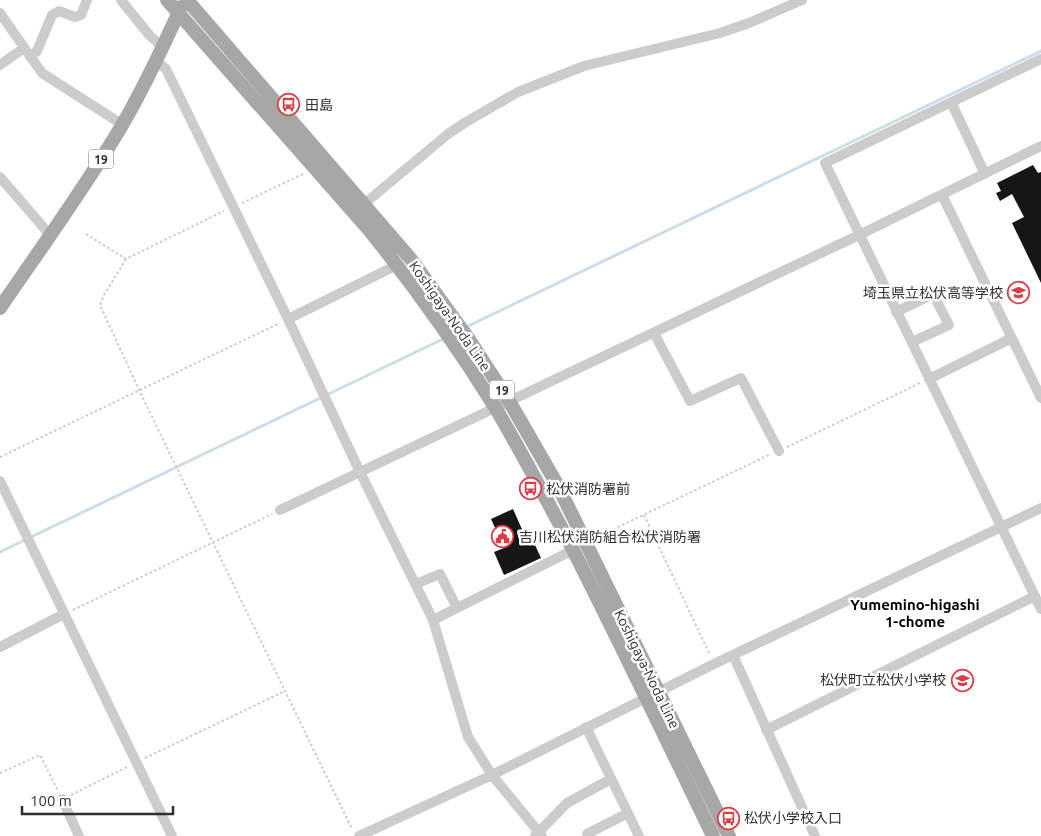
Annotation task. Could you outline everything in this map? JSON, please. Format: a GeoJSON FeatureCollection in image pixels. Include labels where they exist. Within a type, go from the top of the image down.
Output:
{"type":"FeatureCollection","features":[{"type":"Feature","properties":{"kind":"main road","name":"Koshigaya-Noda Line"},"geometry":{"type":"LineString","coordinates":[[167,0],[183,4],[364,204],[410,258],[468,338],[509,401],[558,486],[729,836]]}},
{"type":"Feature","properties":{"kind":"main road","name":"19"},"geometry":{"type":"LineString","coordinates":[[0,308],[122,125],[183,4]]}},
{"type":"Feature","properties":{"kind":"main road","name":"Koshigaya-Noda Line"},"geometry":{"type":"LineString","coordinates":[[183,4],[314,168],[348,204],[397,265],[451,340],[494,407],[522,454],[612,627],[713,836]]}},
{"type":"Feature","properties":{"kind":"street"},"geometry":{"type":"LineString","coordinates":[[30,57],[37,51],[52,15],[60,10],[75,17],[81,15],[87,0]]}},
{"type":"Feature","properties":{"kind":"street"},"geometry":{"type":"LineString","coordinates":[[121,0],[150,36],[163,47]]}},
{"type":"Feature","properties":{"kind":"street"},"geometry":{"type":"LineString","coordinates":[[364,204],[448,134],[518,92],[584,66],[720,33],[749,23],[802,0]]}},
{"type":"Feature","properties":{"kind":"street"},"geometry":{"type":"LineString","coordinates":[[0,13],[42,74],[122,125]]}},
{"type":"Feature","properties":{"kind":"street"},"geometry":{"type":"LineString","coordinates":[[0,65],[24,48]]}},
{"type":"Feature","properties":{"kind":"street"},"geometry":{"type":"LineString","coordinates":[[1041,59],[825,163],[1041,608]]}},
{"type":"Feature","properties":{"kind":"street"},"geometry":{"type":"LineString","coordinates":[[156,60],[166,69],[360,472],[434,620],[468,737],[492,775],[538,835],[567,803],[611,779]]}},
{"type":"Feature","properties":{"kind":"street"},"geometry":{"type":"LineString","coordinates":[[951,102],[985,174]]}},
{"type":"Feature","properties":{"kind":"street"},"geometry":{"type":"LineString","coordinates":[[280,510],[494,407],[859,236],[1041,146]]}},
{"type":"Feature","properties":{"kind":"street"},"geometry":{"type":"LineString","coordinates":[[0,177],[50,234]]}},
{"type":"Feature","properties":{"kind":"street"},"geometry":{"type":"LineString","coordinates":[[942,194],[1041,398]]}},
{"type":"Feature","properties":{"kind":"street"},"geometry":{"type":"LineString","coordinates":[[288,319],[397,265]]}},
{"type":"Feature","properties":{"kind":"street"},"geometry":{"type":"LineString","coordinates":[[896,312],[933,294],[949,325],[912,342]]}},
{"type":"Feature","properties":{"kind":"street"},"geometry":{"type":"LineString","coordinates":[[654,333],[690,401],[740,378],[779,451]]}},
{"type":"Feature","properties":{"kind":"street"},"geometry":{"type":"LineString","coordinates":[[929,379],[1012,338]]}},
{"type":"Feature","properties":{"kind":"street"},"geometry":{"type":"LineString","coordinates":[[0,481],[172,836]]}},
{"type":"Feature","properties":{"kind":"street"},"geometry":{"type":"LineString","coordinates":[[359,836],[492,775],[714,664],[1041,508]]}},
{"type":"Feature","properties":{"kind":"street"},"geometry":{"type":"LineString","coordinates":[[434,620],[572,550]]}},
{"type":"Feature","properties":{"kind":"street"},"geometry":{"type":"LineString","coordinates":[[416,584],[440,574],[457,608]]}},
{"type":"Feature","properties":{"kind":"street"},"geometry":{"type":"LineString","coordinates":[[766,730],[1035,596]]}},
{"type":"Feature","properties":{"kind":"street"},"geometry":{"type":"LineString","coordinates":[[0,647],[64,614]]}},
{"type":"Feature","properties":{"kind":"street"},"geometry":{"type":"LineString","coordinates":[[733,655],[815,836]]}},
{"type":"Feature","properties":{"kind":"street"},"geometry":{"type":"LineString","coordinates":[[586,727],[640,836]]}},
{"type":"Feature","properties":{"kind":"street"},"geometry":{"type":"LineString","coordinates":[[62,799],[79,836]]}},
{"type":"Feature","properties":{"kind":"street"},"geometry":{"type":"LineString","coordinates":[[588,836],[587,834],[628,814]]}},
{"type":"Feature","properties":{"kind":"path"},"geometry":{"type":"LineString","coordinates":[[314,168],[126,259],[104,294],[100,305],[139,390],[355,836]]}},
{"type":"Feature","properties":{"kind":"path"},"geometry":{"type":"LineString","coordinates":[[86,234],[126,259]]}},
{"type":"Feature","properties":{"kind":"path"},"geometry":{"type":"LineString","coordinates":[[0,457],[288,319]]}},
{"type":"Feature","properties":{"kind":"path"},"geometry":{"type":"LineString","coordinates":[[64,614],[280,510]]}},
{"type":"Feature","properties":{"kind":"path"},"geometry":{"type":"LineString","coordinates":[[586,543],[644,514],[714,664]]}},
{"type":"Feature","properties":{"kind":"path"},"geometry":{"type":"LineString","coordinates":[[0,773],[40,755],[62,799],[285,691]]}},
{"type":"Feature","properties":{"kind":"building"},"geometry":{"type":"Polygon","coordinates":[[[1033,165],[1038,173],[1041,172],[1041,283],[1012,223],[1024,217],[1012,194],[1000,201],[996,193],[1001,191],[997,183],[1033,165]]]}},
{"type":"Feature","properties":{"kind":"building"},"geometry":{"type":"Polygon","coordinates":[[[513,509],[525,536],[530,534],[541,558],[504,575],[494,552],[504,548],[491,519],[513,509]]]}},
{"type":"Feature","properties":{"kind":"waterway"},"geometry":{"type":"LineString","coordinates":[[464,328],[1041,51]]}},
{"type":"Feature","properties":{"kind":"waterway"},"geometry":{"type":"LineString","coordinates":[[0,552],[445,338]]}},
{"type":"Feature","properties":{"kind":"place","name":"田島"},"geometry":{"type":"Point","coordinates":[289,105]}},
{"type":"Feature","properties":{"kind":"place","name":"埼玉県立松伏高等学校"},"geometry":{"type":"Point","coordinates":[1019,293]}},
{"type":"Feature","properties":{"kind":"place","name":"松伏消防署前"},"geometry":{"type":"Point","coordinates":[530,489]}},
{"type":"Feature","properties":{"kind":"place","name":"吉川松伏消防組合松伏消防署"},"geometry":{"type":"Point","coordinates":[503,537]}},
{"type":"Feature","properties":{"kind":"place","name":"松伏町立松伏小学校"},"geometry":{"type":"Point","coordinates":[962,680]}},
{"type":"Feature","properties":{"kind":"place","name":"松伏小学校入口"},"geometry":{"type":"Point","coordinates":[728,818]}},
{"type":"Feature","properties":{"kind":"district","name":"Yumemino-higashi 1-chome"},"geometry":{"type":"Point","coordinates":[915,612]}}]}
